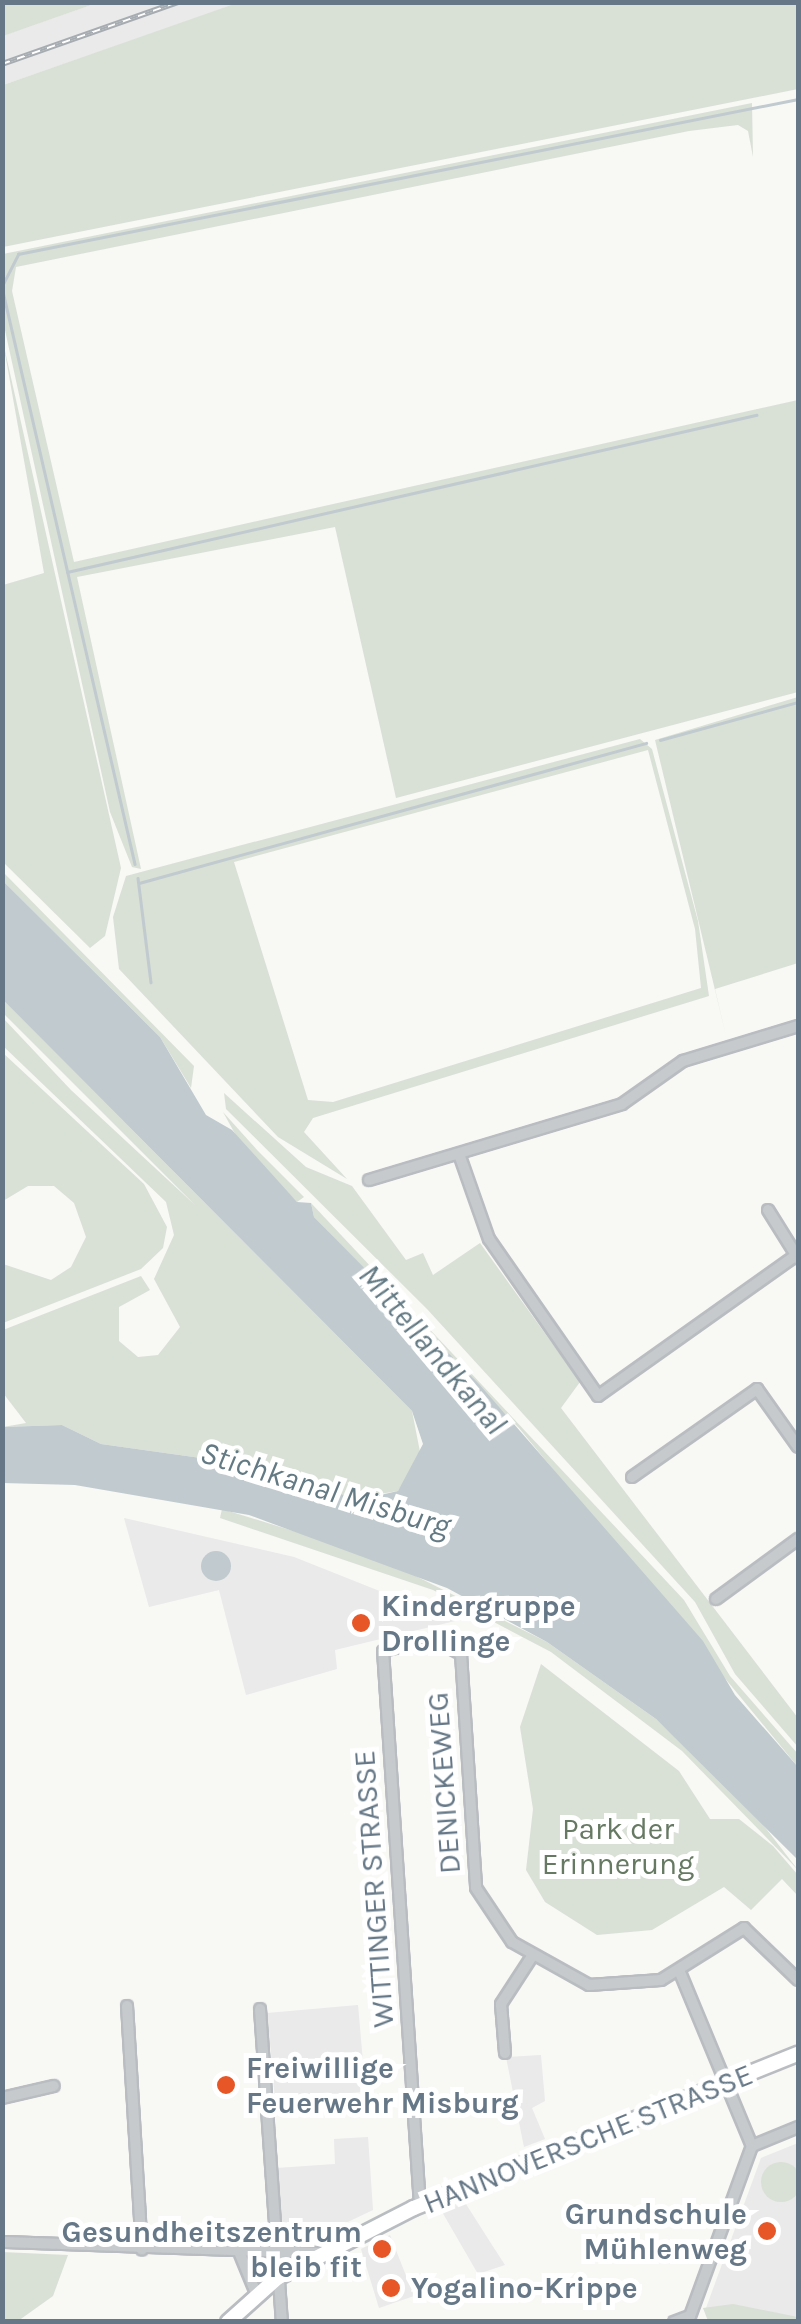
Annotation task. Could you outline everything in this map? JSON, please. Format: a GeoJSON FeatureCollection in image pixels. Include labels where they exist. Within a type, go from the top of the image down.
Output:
{"type":"FeatureCollection","features":[{"type":"Feature","properties":{"kind":"main road","name":"HANNOVERSCHE STRASSE"},"geometry":{"type":"LineString","coordinates":[[228,2322],[256,2293],[279,2289],[322,2253],[420,2206],[798,2054]]}},
{"type":"Feature","properties":{"kind":"street"},"geometry":{"type":"LineString","coordinates":[[370,1180],[622,1104],[683,1061],[798,1026]]}},
{"type":"Feature","properties":{"kind":"street"},"geometry":{"type":"LineString","coordinates":[[459,1154],[489,1240],[598,1396],[798,1256],[768,1210]]}},
{"type":"Feature","properties":{"kind":"street"},"geometry":{"type":"LineString","coordinates":[[632,1478],[757,1389],[798,1447]]}},
{"type":"Feature","properties":{"kind":"street"},"geometry":{"type":"LineString","coordinates":[[716,1599],[798,1539]]}},
{"type":"Feature","properties":{"kind":"street","name":"WITTINGER STRASSE"},"geometry":{"type":"LineString","coordinates":[[420,2206],[383,1651],[432,1639],[461,1654]]}},
{"type":"Feature","properties":{"kind":"street","name":"DENICKEWEG"},"geometry":{"type":"LineString","coordinates":[[461,1654],[476,1888],[490,1901],[512,1942],[588,1986],[679,1970]]}},
{"type":"Feature","properties":{"kind":"street"},"geometry":{"type":"LineString","coordinates":[[674,2322],[691,2319],[752,2146],[679,1970],[744,1928],[798,1980]]}},
{"type":"Feature","properties":{"kind":"street"},"geometry":{"type":"LineString","coordinates":[[505,2052],[502,2004],[533,1955]]}},
{"type":"Feature","properties":{"kind":"street"},"geometry":{"type":"LineString","coordinates":[[127,2006],[142,2250]]}},
{"type":"Feature","properties":{"kind":"street"},"geometry":{"type":"LineString","coordinates":[[260,2009],[273,2254],[282,2322]]}},
{"type":"Feature","properties":{"kind":"street"},"geometry":{"type":"LineString","coordinates":[[2,2098],[54,2086]]}},
{"type":"Feature","properties":{"kind":"street"},"geometry":{"type":"LineString","coordinates":[[752,2146],[798,2128]]}},
{"type":"Feature","properties":{"kind":"street"},"geometry":{"type":"LineString","coordinates":[[2,2242],[240,2254],[322,2253]]}},
{"type":"Feature","properties":{"kind":"street"},"geometry":{"type":"LineString","coordinates":[[240,2254],[256,2293]]}},
{"type":"Feature","properties":{"kind":"shaded area"},"geometry":{"type":"Polygon","coordinates":[[[97,3],[240,3],[3,85],[2,36],[97,3]]]}},
{"type":"Feature","properties":{"kind":"shaded area","name":"Kindergruppe Drollinge"},"geometry":{"type":"Polygon","coordinates":[[[124,1518],[294,1557],[455,1621],[335,1650],[337,1669],[246,1695],[219,1590],[149,1607],[124,1518]]]}},
{"type":"Feature","properties":{"kind":"shaded area"},"geometry":{"type":"Polygon","coordinates":[[[358,2005],[366,2092],[275,2100],[267,2013],[358,2005]]]}},
{"type":"Feature","properties":{"kind":"shaded area"},"geometry":{"type":"Polygon","coordinates":[[[541,2055],[545,2101],[532,2108],[545,2139],[524,2147],[506,2057],[541,2055]]]}},
{"type":"Feature","properties":{"kind":"shaded area"},"geometry":{"type":"Polygon","coordinates":[[[368,2137],[373,2210],[314,2238],[284,2239],[277,2168],[335,2164],[334,2139],[368,2137]]]}},
{"type":"Feature","properties":{"kind":"shaded area","name":"Grundschule Mühlenweg"},"geometry":{"type":"Polygon","coordinates":[[[798,2143],[798,2317],[706,2308],[761,2158],[798,2143]]]}},
{"type":"Feature","properties":{"kind":"shaded area"},"geometry":{"type":"Polygon","coordinates":[[[464,2201],[505,2265],[478,2274],[441,2210],[464,2201]]]}},
{"type":"Feature","properties":{"kind":"shaded area","name":"Yogalino-Krippe"},"geometry":{"type":"Polygon","coordinates":[[[390,2235],[414,2296],[379,2308],[361,2249],[390,2235]]]}},
{"type":"Feature","properties":{"kind":"green space"},"geometry":{"type":"Polygon","coordinates":[[[3,2],[97,2],[97,3],[3,36],[3,2]]]}},
{"type":"Feature","properties":{"kind":"green space"},"geometry":{"type":"Polygon","coordinates":[[[240,2],[798,3],[798,89],[3,247],[3,85],[240,2]]]}},
{"type":"Feature","properties":{"kind":"green space"},"geometry":{"type":"Polygon","coordinates":[[[752,103],[753,157],[748,131],[738,125],[689,131],[16,267],[12,291],[74,562],[798,400],[798,692],[396,798],[335,527],[77,577],[141,869],[132,867],[110,812],[3,321],[3,254],[752,103]]]}},
{"type":"Feature","properties":{"kind":"green space"},"geometry":{"type":"Polygon","coordinates":[[[3,342],[121,868],[105,936],[90,948],[3,862],[3,585],[44,573],[3,342]]]}},
{"type":"Feature","properties":{"kind":"green space"},"geometry":{"type":"Polygon","coordinates":[[[798,697],[798,963],[715,989],[727,1040],[655,740],[798,697]]]}},
{"type":"Feature","properties":{"kind":"green space"},"geometry":{"type":"Polygon","coordinates":[[[640,739],[652,749],[698,921],[709,996],[313,1118],[304,1132],[347,1179],[278,1137],[119,969],[113,917],[126,876],[640,739]],[[648,750],[234,862],[308,1100],[333,1102],[701,988],[695,929],[648,750]]]}},
{"type":"Feature","properties":{"kind":"green space"},"geometry":{"type":"Polygon","coordinates":[[[2,871],[194,1066],[191,1088],[160,1037],[3,881],[2,871]]]}},
{"type":"Feature","properties":{"kind":"green space"},"geometry":{"type":"Polygon","coordinates":[[[3,1000],[412,1411],[421,1457],[398,1491],[350,1499],[257,1466],[101,1444],[62,1425],[3,1427],[26,1423],[3,1393],[3,1330],[141,1276],[150,1290],[119,1307],[119,1341],[138,1357],[158,1355],[180,1327],[154,1279],[174,1235],[166,1202],[2,1045],[3,1018],[71,1090],[195,1205],[3,1013],[3,1000]]]}},
{"type":"Feature","properties":{"kind":"green space"},"geometry":{"type":"Polygon","coordinates":[[[3,1053],[144,1184],[167,1227],[163,1248],[141,1269],[3,1323],[3,1264],[51,1280],[71,1267],[86,1237],[74,1203],[54,1186],[28,1186],[3,1201],[3,1053]]]}},
{"type":"Feature","properties":{"kind":"green space"},"geometry":{"type":"Polygon","coordinates":[[[224,1093],[306,1167],[352,1186],[406,1260],[423,1253],[433,1275],[480,1243],[580,1382],[561,1408],[798,1718],[798,1747],[735,1674],[695,1602],[427,1309],[226,1109],[224,1093]]]}},
{"type":"Feature","properties":{"kind":"green space"},"geometry":{"type":"Polygon","coordinates":[[[223,1112],[304,1197],[297,1202],[244,1150],[223,1112]]]}},
{"type":"Feature","properties":{"kind":"green space"},"geometry":{"type":"Polygon","coordinates":[[[311,1203],[684,1600],[730,1676],[798,1754],[798,1767],[519,1428],[314,1217],[311,1203]]]}},
{"type":"Feature","properties":{"kind":"green space"},"geometry":{"type":"Polygon","coordinates":[[[222,1509],[378,1557],[547,1642],[656,1719],[751,1809],[798,1870],[682,1751],[551,1652],[433,1590],[220,1518],[222,1509]]]}},
{"type":"Feature","properties":{"kind":"green space","name":"Park der Erinnerung"},"geometry":{"type":"Polygon","coordinates":[[[541,1664],[679,1771],[710,1819],[739,1819],[773,1846],[798,1875],[798,1896],[782,1879],[751,1910],[724,1887],[652,1930],[597,1935],[545,1902],[526,1870],[533,1809],[520,1727],[541,1664]]]}},
{"type":"Feature","properties":{"kind":"green space"},"geometry":{"type":"Polygon","coordinates":[[[781,2162],[795,2168],[801,2182],[795,2196],[781,2202],[767,2196],[761,2182],[767,2168],[781,2162]]]}},
{"type":"Feature","properties":{"kind":"green space"},"geometry":{"type":"Polygon","coordinates":[[[2,2252],[68,2255],[53,2296],[18,2321],[3,2321],[2,2252]]]}},
{"type":"Feature","properties":{"kind":"green space"},"geometry":{"type":"Polygon","coordinates":[[[733,2304],[798,2317],[798,2321],[708,2321],[703,2308],[733,2304]]]}},
{"type":"Feature","properties":{"kind":"water"},"geometry":{"type":"Polygon","coordinates":[[[3,881],[160,1037],[206,1115],[232,1130],[297,1202],[311,1203],[314,1217],[479,1384],[703,1641],[735,1695],[798,1767],[798,1860],[656,1719],[547,1642],[447,1588],[249,1515],[75,1485],[3,1483],[3,1427],[62,1425],[101,1444],[257,1466],[358,1500],[398,1491],[423,1444],[412,1411],[3,1000],[3,881]]]}},
{"type":"Feature","properties":{"kind":"water"},"geometry":{"type":"Polygon","coordinates":[[[216,1551],[230,1560],[231,1566],[222,1580],[216,1581],[202,1572],[201,1566],[210,1552],[216,1551]]]}},
{"type":"Feature","properties":{"kind":"waterway"},"geometry":{"type":"LineString","coordinates":[[2,286],[18,254],[798,99]]}},
{"type":"Feature","properties":{"kind":"waterway"},"geometry":{"type":"LineString","coordinates":[[2,287],[135,864]]}},
{"type":"Feature","properties":{"kind":"waterway"},"geometry":{"type":"LineString","coordinates":[[67,572],[756,415]]}},
{"type":"Feature","properties":{"kind":"waterway"},"geometry":{"type":"LineString","coordinates":[[660,740],[798,702]]}},
{"type":"Feature","properties":{"kind":"waterway"},"geometry":{"type":"LineString","coordinates":[[139,883],[646,743]]}},
{"type":"Feature","properties":{"kind":"waterway"},"geometry":{"type":"LineString","coordinates":[[138,878],[151,982]]}},
{"type":"Feature","properties":{"kind":"railway"},"geometry":{"type":"LineString","coordinates":[[2,64],[178,2]]}},
{"type":"Feature","properties":{"kind":"place","name":"Kindergruppe Drollinge"},"geometry":{"type":"Point","coordinates":[361,1623]}},
{"type":"Feature","properties":{"kind":"place","name":"Freiwillige Feuerwehr Misburg"},"geometry":{"type":"Point","coordinates":[226,2085]}},
{"type":"Feature","properties":{"kind":"place","name":"Grundschule Mühlenweg"},"geometry":{"type":"Point","coordinates":[767,2231]}},
{"type":"Feature","properties":{"kind":"place","name":"Gesundheitszentrum bleib fit"},"geometry":{"type":"Point","coordinates":[382,2249]}},
{"type":"Feature","properties":{"kind":"place","name":"Yogalino-Krippe"},"geometry":{"type":"Point","coordinates":[391,2288]}},
{"type":"Feature","properties":{"kind":"water label","name":"Mittellandkanal"},"geometry":{"type":"Point","coordinates":[432,1350]}},
{"type":"Feature","properties":{"kind":"water label","name":"Stichkanal Misburg"},"geometry":{"type":"Point","coordinates":[325,1490]}}]}
